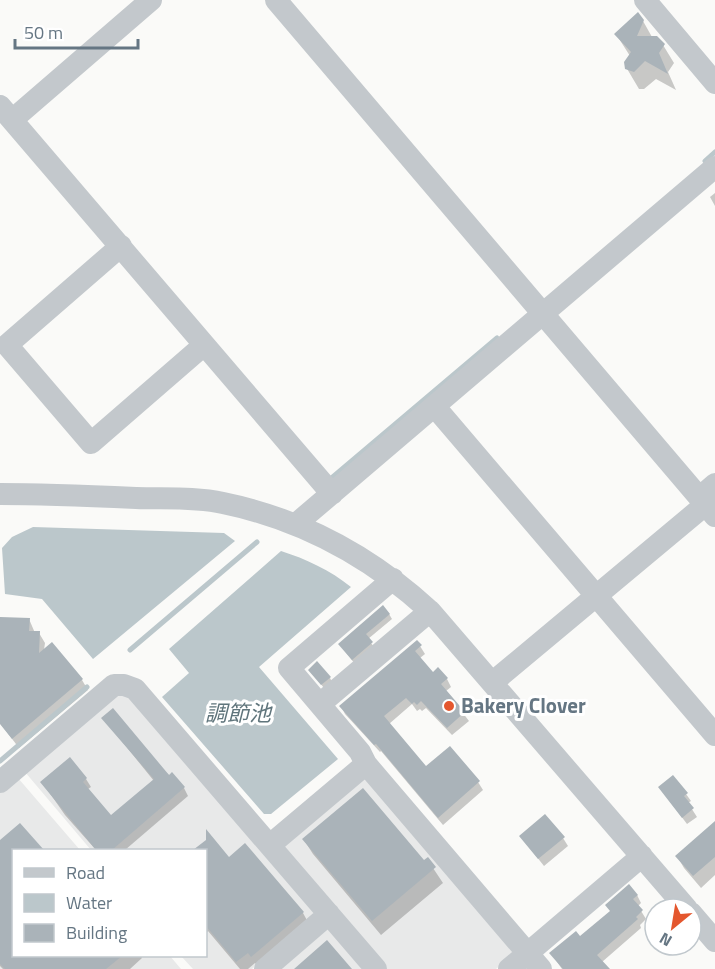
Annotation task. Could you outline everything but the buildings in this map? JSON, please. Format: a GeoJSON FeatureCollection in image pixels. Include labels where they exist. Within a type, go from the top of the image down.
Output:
{"type":"FeatureCollection","features":[{"type":"Feature","properties":{"kind":"street"},"geometry":{"type":"LineString","coordinates":[[151,0],[6,113],[332,494]]}},
{"type":"Feature","properties":{"kind":"street"},"geometry":{"type":"LineString","coordinates":[[276,0],[538,308],[711,500],[493,682]]}},
{"type":"Feature","properties":{"kind":"street"},"geometry":{"type":"LineString","coordinates":[[645,0],[715,83]]}},
{"type":"Feature","properties":{"kind":"street"},"geometry":{"type":"LineString","coordinates":[[296,524],[435,407],[538,308],[715,167]]}},
{"type":"Feature","properties":{"kind":"street"},"geometry":{"type":"LineString","coordinates":[[121,246],[7,345],[91,443],[204,345]]}},
{"type":"Feature","properties":{"kind":"street"},"geometry":{"type":"LineString","coordinates":[[435,407],[712,724]]}},
{"type":"Feature","properties":{"kind":"street"},"geometry":{"type":"LineString","coordinates":[[0,494],[221,502],[296,524],[335,543],[393,579],[430,611],[677,897]]}},
{"type":"Feature","properties":{"kind":"street"},"geometry":{"type":"LineString","coordinates":[[393,579],[289,668],[360,752],[366,764],[534,961]]}},
{"type":"Feature","properties":{"kind":"street"},"geometry":{"type":"LineString","coordinates":[[320,704],[430,611]]}},
{"type":"Feature","properties":{"kind":"street"},"geometry":{"type":"LineString","coordinates":[[0,782],[114,685],[135,688],[376,969]]}},
{"type":"Feature","properties":{"kind":"street"},"geometry":{"type":"LineString","coordinates":[[270,846],[366,764]]}},
{"type":"Feature","properties":{"kind":"street"},"geometry":{"type":"LineString","coordinates":[[509,969],[534,961],[642,856]]}},
{"type":"Feature","properties":{"kind":"street"},"geometry":{"type":"LineString","coordinates":[[265,969],[329,914]]}},
{"type":"Feature","properties":{"kind":"shaded area"},"geometry":{"type":"Polygon","coordinates":[[[123,689],[316,914],[252,969],[193,969],[182,957],[207,957],[207,849],[90,849],[25,772],[123,689]]]}},
{"type":"Feature","properties":{"kind":"shaded area"},"geometry":{"type":"Polygon","coordinates":[[[365,775],[516,952],[496,969],[387,969],[282,846],[365,775]]]}},
{"type":"Feature","properties":{"kind":"shaded area"},"geometry":{"type":"Polygon","coordinates":[[[18,778],[79,849],[12,849],[12,957],[171,957],[181,969],[0,969],[0,793],[18,778]]]}},
{"type":"Feature","properties":{"kind":"shaded area"},"geometry":{"type":"Polygon","coordinates":[[[328,929],[363,969],[281,969],[328,929]]]}},
{"type":"Feature","properties":{"kind":"water"},"geometry":{"type":"Polygon","coordinates":[[[33,527],[224,533],[235,541],[93,659],[42,599],[5,594],[2,548],[12,537],[33,527]]]}},
{"type":"Feature","properties":{"kind":"water","name":"調節池"},"geometry":{"type":"Polygon","coordinates":[[[281,551],[318,566],[351,587],[259,667],[338,759],[271,814],[264,814],[162,697],[189,673],[169,649],[281,551]]]}},
{"type":"Feature","properties":{"kind":"waterway"},"geometry":{"type":"LineString","coordinates":[[705,161],[715,152]]}},
{"type":"Feature","properties":{"kind":"waterway"},"geometry":{"type":"LineString","coordinates":[[328,481],[497,338]]}},
{"type":"Feature","properties":{"kind":"waterway"},"geometry":{"type":"LineString","coordinates":[[130,650],[257,542]]}},
{"type":"Feature","properties":{"kind":"waterway"},"geometry":{"type":"LineString","coordinates":[[0,761],[87,687]]}},
{"type":"Feature","properties":{"kind":"place","name":"Bakery Clover"},"geometry":{"type":"Point","coordinates":[449,706]}}]}
